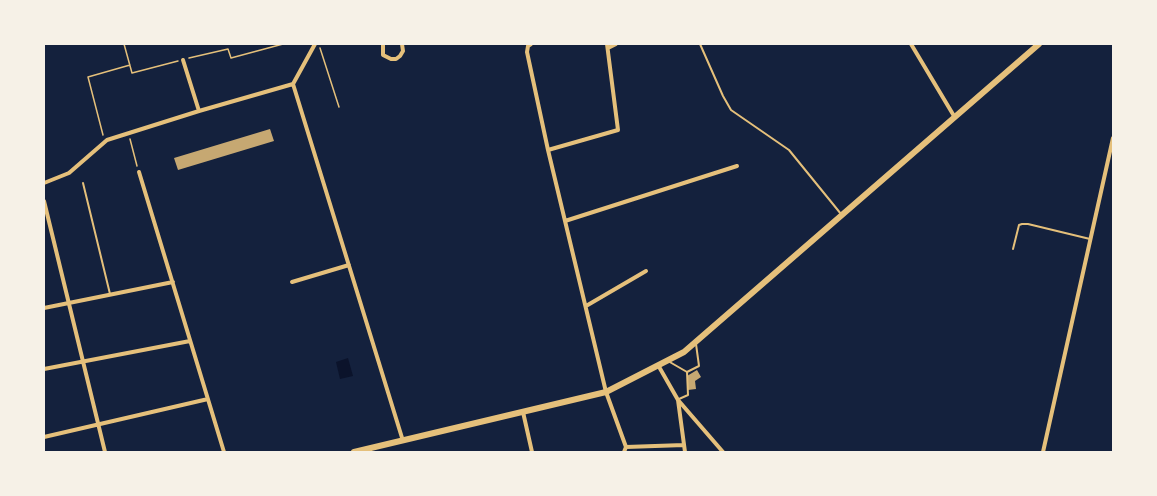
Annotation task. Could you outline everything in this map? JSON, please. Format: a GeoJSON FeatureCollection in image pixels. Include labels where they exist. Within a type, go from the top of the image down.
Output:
{"type":"FeatureCollection","features":[{"type":"Feature","properties":{"kind":"main road"},"geometry":{"type":"LineString","coordinates":[[354,452],[606,392],[684,352],[954,116],[1039,44]]}},
{"type":"Feature","properties":{"kind":"street"},"geometry":{"type":"LineString","coordinates":[[315,44],[294,84],[403,441]]}},
{"type":"Feature","properties":{"kind":"street"},"geometry":{"type":"LineString","coordinates":[[383,44],[383,55],[391,60],[396,59],[403,52],[402,44]]}},
{"type":"Feature","properties":{"kind":"street"},"geometry":{"type":"LineString","coordinates":[[531,44],[528,46],[527,52],[548,150],[606,392],[625,450],[684,445]]}},
{"type":"Feature","properties":{"kind":"street"},"geometry":{"type":"LineString","coordinates":[[548,150],[618,130],[608,46],[616,44]]}},
{"type":"Feature","properties":{"kind":"street"},"geometry":{"type":"LineString","coordinates":[[911,44],[954,116]]}},
{"type":"Feature","properties":{"kind":"street"},"geometry":{"type":"LineString","coordinates":[[183,60],[199,111]]}},
{"type":"Feature","properties":{"kind":"street"},"geometry":{"type":"LineString","coordinates":[[44,183],[69,174],[107,140],[199,111],[294,84]]}},
{"type":"Feature","properties":{"kind":"street"},"geometry":{"type":"LineString","coordinates":[[1043,452],[1113,138]]}},
{"type":"Feature","properties":{"kind":"street"},"geometry":{"type":"LineString","coordinates":[[565,221],[737,166]]}},
{"type":"Feature","properties":{"kind":"street"},"geometry":{"type":"LineString","coordinates":[[139,172],[224,452]]}},
{"type":"Feature","properties":{"kind":"street"},"geometry":{"type":"LineString","coordinates":[[44,201],[105,452]]}},
{"type":"Feature","properties":{"kind":"street"},"geometry":{"type":"LineString","coordinates":[[292,282],[349,265]]}},
{"type":"Feature","properties":{"kind":"street"},"geometry":{"type":"LineString","coordinates":[[586,306],[646,271]]}},
{"type":"Feature","properties":{"kind":"street"},"geometry":{"type":"LineString","coordinates":[[44,308],[173,282]]}},
{"type":"Feature","properties":{"kind":"street"},"geometry":{"type":"LineString","coordinates":[[44,369],[190,340]]}},
{"type":"Feature","properties":{"kind":"street"},"geometry":{"type":"LineString","coordinates":[[658,365],[678,400],[724,452]]}},
{"type":"Feature","properties":{"kind":"street"},"geometry":{"type":"LineString","coordinates":[[44,437],[208,399]]}},
{"type":"Feature","properties":{"kind":"street"},"geometry":{"type":"LineString","coordinates":[[678,400],[685,452]]}},
{"type":"Feature","properties":{"kind":"street"},"geometry":{"type":"LineString","coordinates":[[523,412],[532,452]]}},
{"type":"Feature","properties":{"kind":"lane"},"geometry":{"type":"LineString","coordinates":[[700,44],[723,96],[731,110],[789,150],[842,215]]}},
{"type":"Feature","properties":{"kind":"lane"},"geometry":{"type":"LineString","coordinates":[[83,183],[110,295]]}},
{"type":"Feature","properties":{"kind":"lane"},"geometry":{"type":"LineString","coordinates":[[1013,249],[1019,225],[1022,224],[1028,224],[1091,239]]}},
{"type":"Feature","properties":{"kind":"lane"},"geometry":{"type":"LineString","coordinates":[[687,372],[699,366],[696,342]]}},
{"type":"Feature","properties":{"kind":"lane"},"geometry":{"type":"LineString","coordinates":[[667,361],[687,372]]}},
{"type":"Feature","properties":{"kind":"lane"},"geometry":{"type":"LineString","coordinates":[[678,400],[688,394],[687,372]]}},
{"type":"Feature","properties":{"kind":"path"},"geometry":{"type":"LineString","coordinates":[[124,44],[132,73],[228,49],[231,58],[283,44]]}},
{"type":"Feature","properties":{"kind":"path"},"geometry":{"type":"LineString","coordinates":[[319,44],[339,107]]}},
{"type":"Feature","properties":{"kind":"path"},"geometry":{"type":"LineString","coordinates":[[105,142],[88,77],[130,65]]}},
{"type":"Feature","properties":{"kind":"path"},"geometry":{"type":"LineString","coordinates":[[128,134],[139,172]]}},
{"type":"Feature","properties":{"kind":"water"},"geometry":{"type":"Polygon","coordinates":[[[348,358],[353,376],[340,379],[336,362],[348,358]]]}},
{"type":"Feature","properties":{"kind":"building"},"geometry":{"type":"Polygon","coordinates":[[[270,129],[274,141],[178,170],[174,158],[270,129]]]}},
{"type":"Feature","properties":{"kind":"building"},"geometry":{"type":"Polygon","coordinates":[[[697,370],[701,377],[695,381],[696,389],[688,390],[687,376],[697,370]]]}}]}
